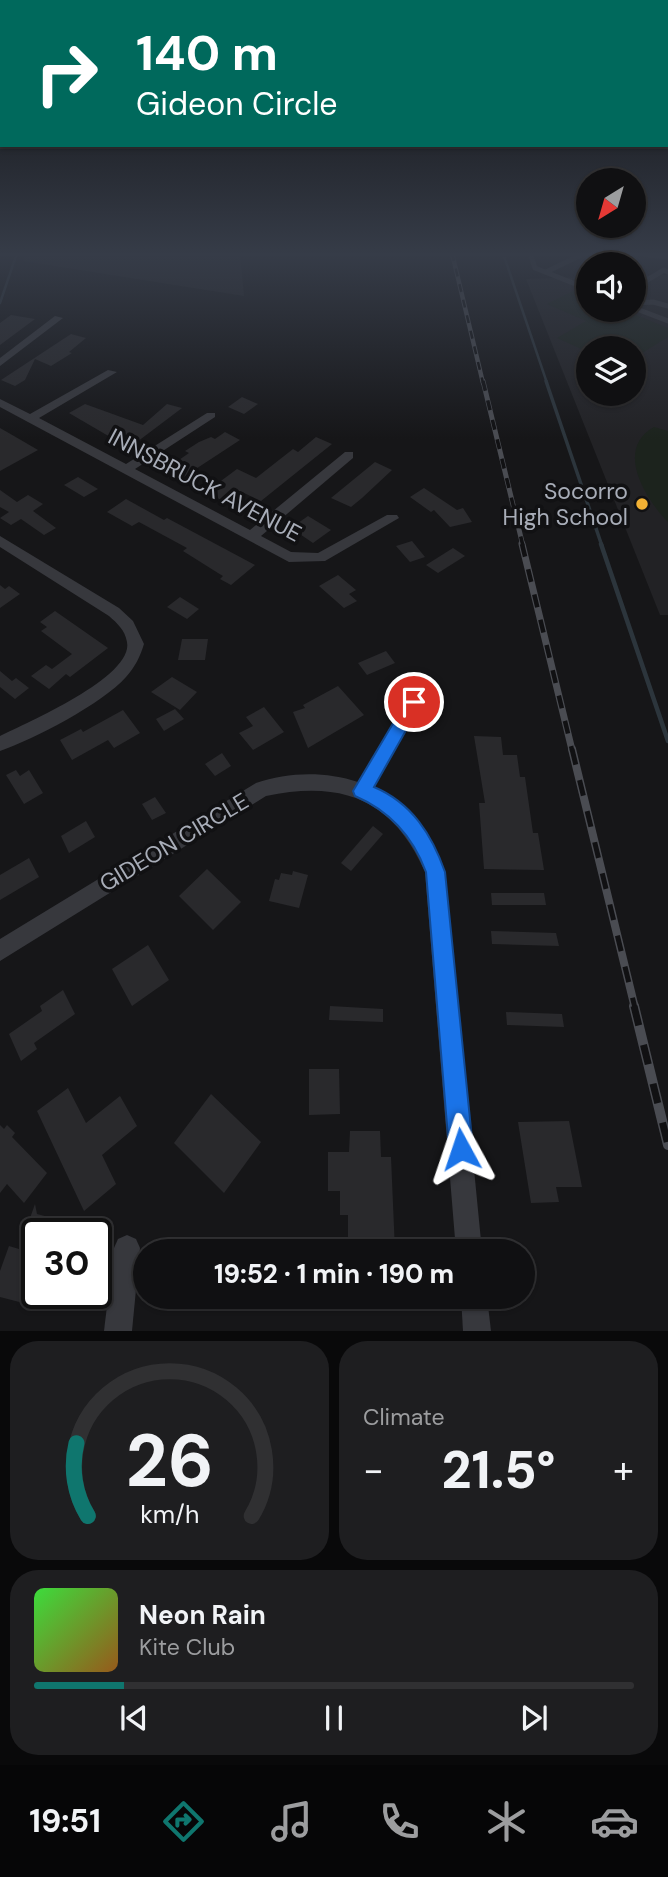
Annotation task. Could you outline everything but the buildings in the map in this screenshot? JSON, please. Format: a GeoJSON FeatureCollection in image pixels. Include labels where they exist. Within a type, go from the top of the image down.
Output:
{"type":"FeatureCollection","features":[{"type":"Feature","properties":{"kind":"street"},"geometry":{"type":"LineString","coordinates":[[0,363],[58,318]]}},
{"type":"Feature","properties":{"kind":"street"},"geometry":{"type":"LineString","coordinates":[[31,418],[112,372]]}},
{"type":"Feature","properties":{"kind":"street","name":"INNSBRUCK AVENUE"},"geometry":{"type":"LineString","coordinates":[[0,402],[289,556],[312,559],[328,554],[392,518]]}},
{"type":"Feature","properties":{"kind":"street"},"geometry":{"type":"LineString","coordinates":[[127,469],[211,415]]}},
{"type":"Feature","properties":{"kind":"street"},"geometry":{"type":"LineString","coordinates":[[252,536],[349,455]]}},
{"type":"Feature","properties":{"kind":"street"},"geometry":{"type":"LineString","coordinates":[[0,541],[114,612],[128,625],[136,644],[129,667],[110,683],[1,742]]}},
{"type":"Feature","properties":{"kind":"street"},"geometry":{"type":"LineString","coordinates":[[362,791],[414,702]]}},
{"type":"Feature","properties":{"kind":"street","name":"GIDEON CIRCLE"},"geometry":{"type":"LineString","coordinates":[[0,951],[262,789],[288,782],[320,780],[376,797],[407,820],[426,847],[436,872],[469,1239]]}},
{"type":"Feature","properties":{"kind":"street"},"geometry":{"type":"LineString","coordinates":[[118,1331],[127,1248]]}},
{"type":"Feature","properties":{"kind":"street"},"geometry":{"type":"LineString","coordinates":[[475,1309],[477,1331]]}},
{"type":"Feature","properties":{"kind":"shaded area","name":"Socorro High School"},"geometry":{"type":"Polygon","coordinates":[[[540,315],[576,315],[576,322],[646,322],[646,315],[668,315],[668,615],[660,615],[577,406],[646,406],[646,336],[576,336],[576,404],[540,315]]]}},
{"type":"Feature","properties":{"kind":"shaded area"},"geometry":{"type":"Polygon","coordinates":[[[646,319],[668,328],[668,337],[646,351],[646,336],[576,336],[576,347],[557,338],[584,322],[646,322],[646,319]]]}},
{"type":"Feature","properties":{"kind":"shaded area"},"geometry":{"type":"Polygon","coordinates":[[[654,427],[668,431],[668,522],[643,488],[635,461],[636,448],[642,436],[654,427]]]}},
{"type":"Feature","properties":{"kind":"waterway"},"geometry":{"type":"LineString","coordinates":[[524,315],[547,383]]}},
{"type":"Feature","properties":{"kind":"waterway"},"geometry":{"type":"LineString","coordinates":[[546,381],[602,546]]}},
{"type":"Feature","properties":{"kind":"waterway"},"geometry":{"type":"LineString","coordinates":[[601,544],[668,741]]}},
{"type":"Feature","properties":{"kind":"railway"},"geometry":{"type":"LineString","coordinates":[[467,315],[483,383]]}},
{"type":"Feature","properties":{"kind":"railway"},"geometry":{"type":"LineString","coordinates":[[483,381],[523,546]]}},
{"type":"Feature","properties":{"kind":"railway"},"geometry":{"type":"LineString","coordinates":[[522,544],[572,750]]}},
{"type":"Feature","properties":{"kind":"railway"},"geometry":{"type":"LineString","coordinates":[[572,749],[635,1008]]}},
{"type":"Feature","properties":{"kind":"railway"},"geometry":{"type":"LineString","coordinates":[[634,1006],[668,1145]]}},
{"type":"Feature","properties":{"kind":"place","name":"Socorro High School"},"geometry":{"type":"Point","coordinates":[642,504]}},
{"type":"Feature","properties":{"kind":"route"},"geometry":{"type":"LineString","coordinates":[[414,702],[362,791],[395,809],[407,820],[426,847],[436,872],[461,1149]]}}]}
